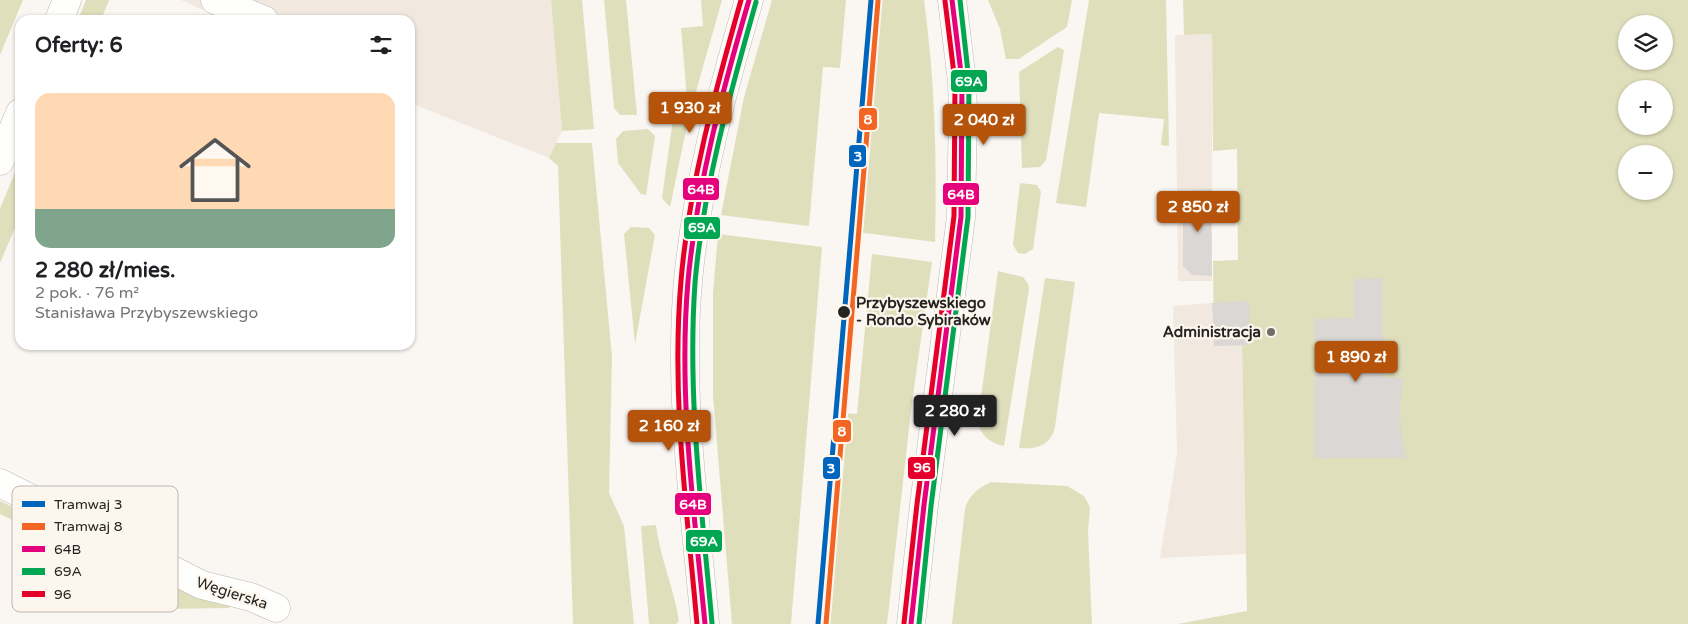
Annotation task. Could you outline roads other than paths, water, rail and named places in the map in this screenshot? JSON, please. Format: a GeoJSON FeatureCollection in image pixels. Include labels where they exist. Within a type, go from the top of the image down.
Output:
{"type":"FeatureCollection","features":[{"type":"Feature","properties":{"kind":"main road"},"geometry":{"type":"LineString","coordinates":[[61,15],[67,0]]}},
{"type":"Feature","properties":{"kind":"main road"},"geometry":{"type":"LineString","coordinates":[[216,0],[252,15]]}},
{"type":"Feature","properties":{"kind":"main road"},"geometry":{"type":"LineString","coordinates":[[705,624],[687,394],[686,319],[688,280],[713,129],[749,0]]}},
{"type":"Feature","properties":{"kind":"main road"},"geometry":{"type":"LineString","coordinates":[[911,624],[924,504],[962,217],[962,91],[952,0]]}},
{"type":"Feature","properties":{"kind":"main road"},"geometry":{"type":"LineString","coordinates":[[0,161],[15,125]]}},
{"type":"Feature","properties":{"kind":"main road","name":"Węgierska"},"geometry":{"type":"LineString","coordinates":[[0,483],[12,489]]}},
{"type":"Feature","properties":{"kind":"main road","name":"Węgierska"},"geometry":{"type":"LineString","coordinates":[[178,573],[202,585],[251,598],[276,608]]}},
{"type":"Feature","properties":{"kind":"tram line","name":"3"},"geometry":{"type":"LineString","coordinates":[[818,624],[871,0]]}},
{"type":"Feature","properties":{"kind":"tram line","name":"8"},"geometry":{"type":"LineString","coordinates":[[826,624],[878,1]]}},
{"type":"Feature","properties":{"kind":"place","name":"Przybyszewskiego - Rondo Sybiraków"},"geometry":{"type":"Point","coordinates":[844,312]}},
{"type":"Feature","properties":{"kind":"place","name":"Administracja"},"geometry":{"type":"Point","coordinates":[1271,332]}}]}
